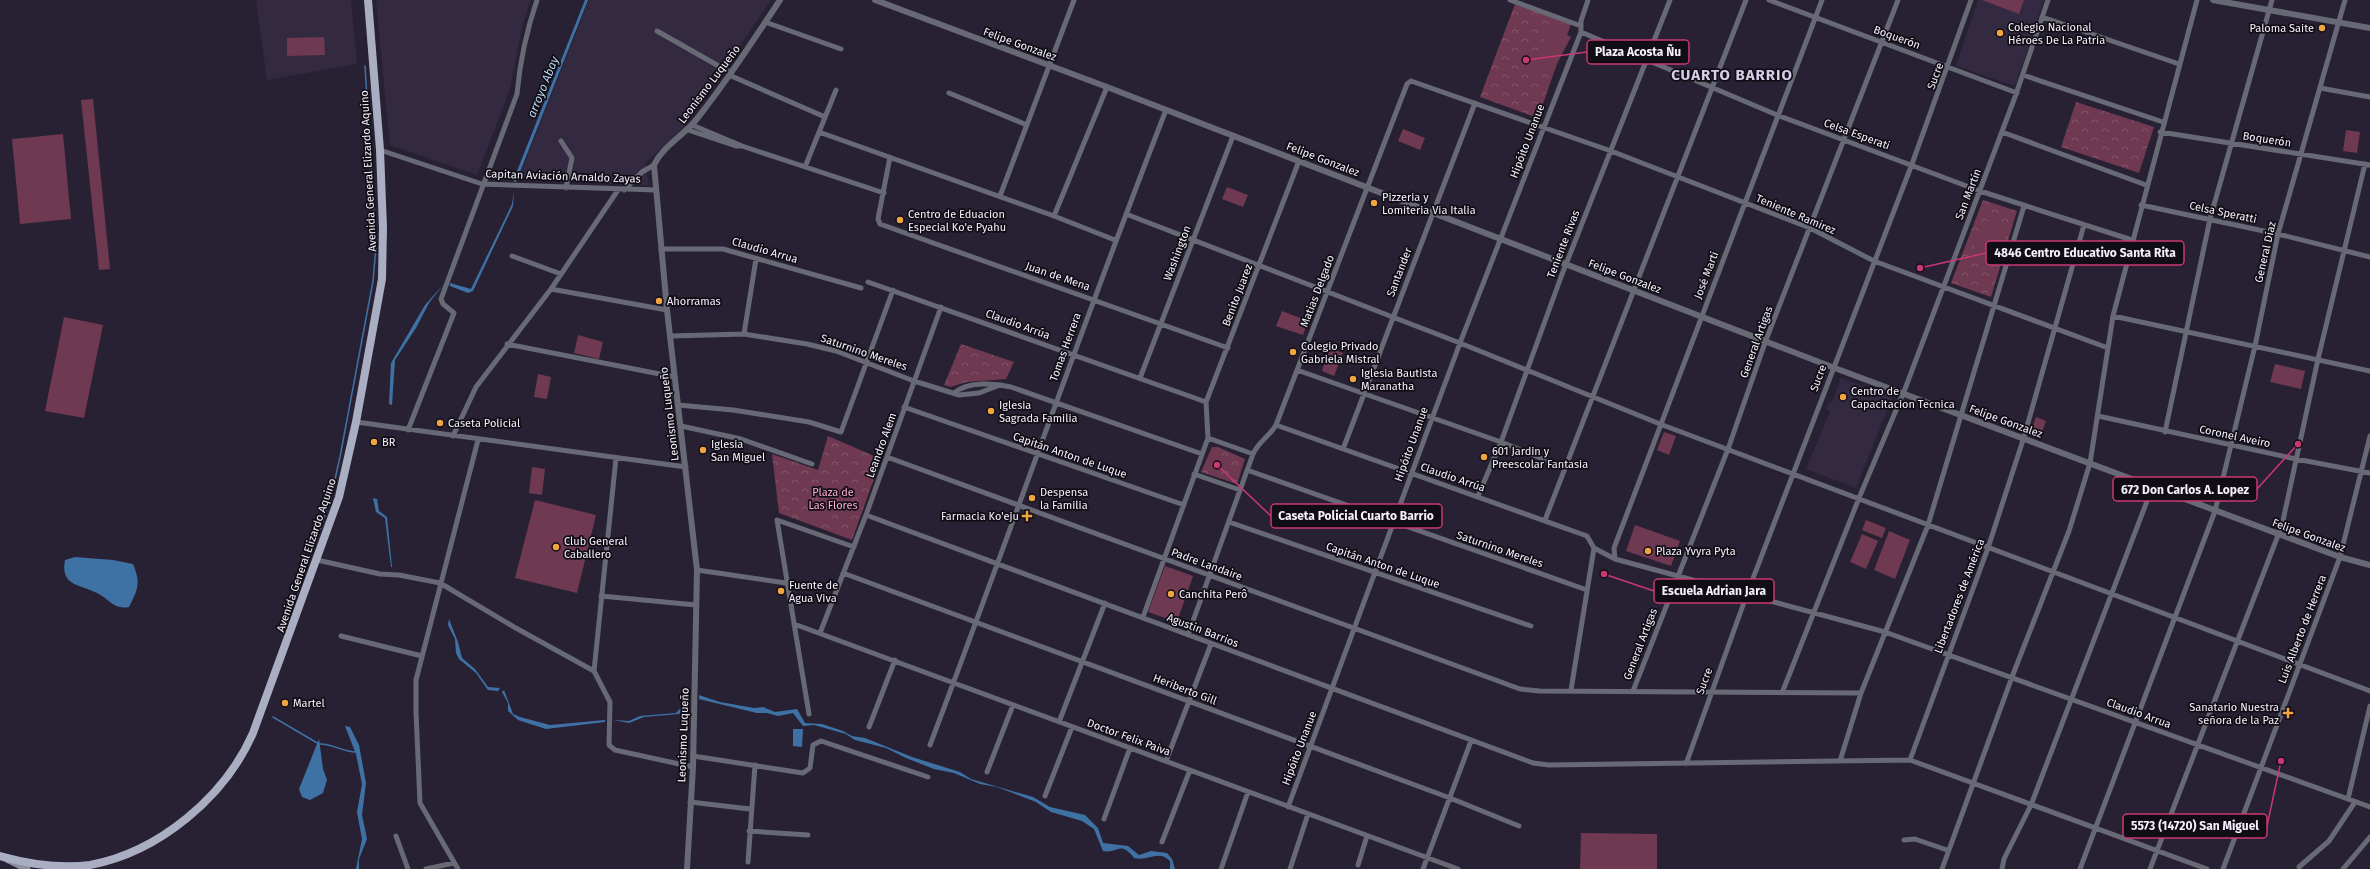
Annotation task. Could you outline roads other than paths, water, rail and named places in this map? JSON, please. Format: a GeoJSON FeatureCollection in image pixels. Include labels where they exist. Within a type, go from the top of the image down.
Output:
{"type":"FeatureCollection","features":[{"type":"Feature","properties":{"kind":"main road","name":"Avenida General Elizardo Aquino"},"geometry":{"type":"LineString","coordinates":[[2,857],[42,868],[86,867],[125,855],[149,843],[196,809],[222,786],[235,768],[253,733],[339,497],[356,422],[382,279],[383,228],[380,150],[368,0]]}},
{"type":"Feature","properties":{"kind":"main road"},"geometry":{"type":"LineString","coordinates":[[2,857],[27,869]]}},
{"type":"Feature","properties":{"kind":"street"},"geometry":{"type":"LineString","coordinates":[[408,430],[454,312],[443,304],[441,299],[482,184],[517,94],[520,62],[526,32],[537,0]]}},
{"type":"Feature","properties":{"kind":"street","name":"Leonismo Luqueño"},"geometry":{"type":"LineString","coordinates":[[687,869],[693,767],[697,570],[667,310],[654,165],[663,152],[692,125],[730,74],[780,0]]}},
{"type":"Feature","properties":{"kind":"street","name":"Felipe Gonzalez"},"geometry":{"type":"LineString","coordinates":[[875,0],[1107,87],[1766,340],[1832,367],[2024,438],[2152,488],[2340,558],[2370,565]]}},
{"type":"Feature","properties":{"kind":"street"},"geometry":{"type":"LineString","coordinates":[[1000,196],[1074,0]]}},
{"type":"Feature","properties":{"kind":"street","name":"Celsa Esperati"},"geometry":{"type":"LineString","coordinates":[[1510,0],[1581,29],[1777,115],[1846,139],[1980,191],[2132,240]]}},
{"type":"Feature","properties":{"kind":"street","name":"Hipóito Unanue"},"geometry":{"type":"LineString","coordinates":[[1288,807],[1411,473],[1542,127],[1581,29],[1581,18],[1588,0]]}},
{"type":"Feature","properties":{"kind":"street","name":"Teniente Rivas"},"geometry":{"type":"LineString","coordinates":[[1478,496],[1501,442],[1566,264],[1670,0]]}},
{"type":"Feature","properties":{"kind":"street"},"geometry":{"type":"LineString","coordinates":[[1545,520],[1632,289],[1746,0]]}},
{"type":"Feature","properties":{"kind":"street","name":"Boquerón"},"geometry":{"type":"LineString","coordinates":[[1769,0],[2016,93]]}},
{"type":"Feature","properties":{"kind":"street","name":"José Marti"},"geometry":{"type":"LineString","coordinates":[[1615,559],[1614,548],[1777,115],[1822,0]]}},
{"type":"Feature","properties":{"kind":"street","name":"General Artigas"},"geometry":{"type":"LineString","coordinates":[[1633,691],[1728,449],[1766,340],[1846,139],[1898,0]]}},
{"type":"Feature","properties":{"kind":"street","name":"Sucre"},"geometry":{"type":"LineString","coordinates":[[1686,764],[1746,594],[1832,367],[1949,67],[1971,0]]}},
{"type":"Feature","properties":{"kind":"street","name":"San Martín"},"geometry":{"type":"LineString","coordinates":[[1782,693],[1816,612],[1859,498],[1903,393],[1944,287],[2002,132],[2048,0]]}},
{"type":"Feature","properties":{"kind":"street"},"geometry":{"type":"LineString","coordinates":[[1942,869],[1947,850],[1974,784],[2012,677],[2069,531],[2090,463],[2113,316],[2163,120],[2197,0]]}},
{"type":"Feature","properties":{"kind":"street"},"geometry":{"type":"LineString","coordinates":[[2213,0],[2370,28]]}},
{"type":"Feature","properties":{"kind":"street"},"geometry":{"type":"LineString","coordinates":[[2165,432],[2210,219],[2272,0]]}},
{"type":"Feature","properties":{"kind":"street","name":"General Díaz"},"geometry":{"type":"LineString","coordinates":[[2080,869],[2174,616],[2215,511],[2232,446],[2255,346],[2278,234],[2345,0]]}},
{"type":"Feature","properties":{"kind":"street"},"geometry":{"type":"LineString","coordinates":[[2042,17],[2179,64]]}},
{"type":"Feature","properties":{"kind":"street"},"geometry":{"type":"LineString","coordinates":[[765,22],[842,50]]}},
{"type":"Feature","properties":{"kind":"street"},"geometry":{"type":"LineString","coordinates":[[657,31],[730,74],[825,117]]}},
{"type":"Feature","properties":{"kind":"street"},"geometry":{"type":"LineString","coordinates":[[2022,76],[2163,120]]}},
{"type":"Feature","properties":{"kind":"street","name":"Matias Delgado"},"geometry":{"type":"LineString","coordinates":[[1188,635],[1230,522],[1255,448],[1273,431],[1276,424],[1408,83],[1414,81],[1475,103]]}},
{"type":"Feature","properties":{"kind":"street"},"geometry":{"type":"LineString","coordinates":[[1054,216],[1107,87]]}},
{"type":"Feature","properties":{"kind":"street"},"geometry":{"type":"LineString","coordinates":[[2320,88],[2370,96]]}},
{"type":"Feature","properties":{"kind":"street"},"geometry":{"type":"LineString","coordinates":[[806,167],[836,90]]}},
{"type":"Feature","properties":{"kind":"street"},"geometry":{"type":"LineString","coordinates":[[949,93],[1027,124]]}},
{"type":"Feature","properties":{"kind":"street","name":"Teniente Ramirez"},"geometry":{"type":"LineString","coordinates":[[1475,103],[1611,151],[1744,202],[1810,228],[1874,261],[2108,348]]}},
{"type":"Feature","properties":{"kind":"street","name":"Santander"},"geometry":{"type":"LineString","coordinates":[[1343,448],[1475,103]]}},
{"type":"Feature","properties":{"kind":"street","name":"Tomas Herrera"},"geometry":{"type":"LineString","coordinates":[[930,745],[999,563],[1093,299],[1166,110]]}},
{"type":"Feature","properties":{"kind":"street"},"geometry":{"type":"LineString","coordinates":[[692,125],[738,142],[742,146]]}},
{"type":"Feature","properties":{"kind":"street"},"geometry":{"type":"LineString","coordinates":[[688,130],[736,146],[742,146],[884,193],[890,157]]}},
{"type":"Feature","properties":{"kind":"street"},"geometry":{"type":"LineString","coordinates":[[819,132],[1000,196],[1115,240]]}},
{"type":"Feature","properties":{"kind":"street"},"geometry":{"type":"LineString","coordinates":[[2002,132],[2146,185]]}},
{"type":"Feature","properties":{"kind":"street","name":"Boquerón"},"geometry":{"type":"LineString","coordinates":[[2160,132],[2367,165]]}},
{"type":"Feature","properties":{"kind":"street","name":"Washington"},"geometry":{"type":"LineString","coordinates":[[1140,378],[1233,136]]}},
{"type":"Feature","properties":{"kind":"street"},"geometry":{"type":"LineString","coordinates":[[561,141],[572,158],[566,188]]}},
{"type":"Feature","properties":{"kind":"street","name":"Capitan Aviación Arnaldo Zayas"},"geometry":{"type":"LineString","coordinates":[[380,150],[482,184],[618,190],[656,190]]}},
{"type":"Feature","properties":{"kind":"street","name":"Benito Juarez"},"geometry":{"type":"LineString","coordinates":[[1208,438],[1206,402],[1299,161]]}},
{"type":"Feature","properties":{"kind":"street"},"geometry":{"type":"LineString","coordinates":[[624,190],[642,172],[654,165]]}},
{"type":"Feature","properties":{"kind":"street"},"geometry":{"type":"LineString","coordinates":[[2150,869],[2277,534],[2282,525],[2288,503],[2318,359],[2344,250],[2367,165]]}},
{"type":"Feature","properties":{"kind":"street"},"geometry":{"type":"LineString","coordinates":[[453,436],[476,387],[507,344],[552,288],[618,190]]}},
{"type":"Feature","properties":{"kind":"street","name":"Juan de Mena"},"geometry":{"type":"LineString","coordinates":[[884,193],[878,219],[880,224],[1228,348]]}},
{"type":"Feature","properties":{"kind":"street","name":"Celsa Speratti"},"geometry":{"type":"LineString","coordinates":[[2141,204],[2278,234],[2370,257]]}},
{"type":"Feature","properties":{"kind":"street"},"geometry":{"type":"LineString","coordinates":[[1840,762],[1861,693],[1928,525],[2024,206]]}},
{"type":"Feature","properties":{"kind":"street"},"geometry":{"type":"LineString","coordinates":[[1126,214],[1460,343],[1592,395],[1660,424],[1988,548],[2111,592],[2370,691]]}},
{"type":"Feature","properties":{"kind":"street","name":"Libertadores de América"},"geometry":{"type":"LineString","coordinates":[[1910,760],[1948,653],[1988,548],[2024,438],[2084,225]]}},
{"type":"Feature","properties":{"kind":"street","name":"Claudio Arrua"},"geometry":{"type":"LineString","coordinates":[[661,249],[723,249],[861,288]]}},
{"type":"Feature","properties":{"kind":"street"},"geometry":{"type":"LineString","coordinates":[[512,256],[561,274]]}},
{"type":"Feature","properties":{"kind":"street"},"geometry":{"type":"LineString","coordinates":[[744,334],[756,259]]}},
{"type":"Feature","properties":{"kind":"street","name":"Claudio Arrúa"},"geometry":{"type":"LineString","coordinates":[[868,282],[1206,402]]}},
{"type":"Feature","properties":{"kind":"street"},"geometry":{"type":"LineString","coordinates":[[552,288],[667,310]]}},
{"type":"Feature","properties":{"kind":"street"},"geometry":{"type":"LineString","coordinates":[[678,405],[734,410],[809,422],[841,432],[893,290]]}},
{"type":"Feature","properties":{"kind":"street","name":"Leandro Alem"},"geometry":{"type":"LineString","coordinates":[[820,633],[866,515],[941,307]]}},
{"type":"Feature","properties":{"kind":"street"},"geometry":{"type":"LineString","coordinates":[[2113,316],[2370,371]]}},
{"type":"Feature","properties":{"kind":"street","name":"Saturnino Mereles"},"geometry":{"type":"LineString","coordinates":[[670,336],[744,334],[807,344],[867,362],[914,381],[959,395],[975,394],[1000,386]]}},
{"type":"Feature","properties":{"kind":"street"},"geometry":{"type":"LineString","coordinates":[[507,344],[675,377]]}},
{"type":"Feature","properties":{"kind":"street"},"geometry":{"type":"LineString","coordinates":[[1297,370],[1501,442],[1565,468]]}},
{"type":"Feature","properties":{"kind":"street","name":"Saturnino Mereles"},"geometry":{"type":"LineString","coordinates":[[954,393],[959,389],[975,386],[1011,387],[1202,454]]}},
{"type":"Feature","properties":{"kind":"street","name":"Capitán Anton de Luque"},"geometry":{"type":"LineString","coordinates":[[904,408],[1184,505]]}},
{"type":"Feature","properties":{"kind":"street","name":"Coronel Aveiro"},"geometry":{"type":"LineString","coordinates":[[2098,416],[2296,460],[2370,473]]}},
{"type":"Feature","properties":{"kind":"street"},"geometry":{"type":"LineString","coordinates":[[356,422],[478,440],[686,467]]}},
{"type":"Feature","properties":{"kind":"street","name":"Claudio Arrúa"},"geometry":{"type":"LineString","coordinates":[[1276,424],[1582,534],[1591,540],[1594,548]]}},
{"type":"Feature","properties":{"kind":"street"},"geometry":{"type":"LineString","coordinates":[[681,426],[741,439],[812,464]]}},
{"type":"Feature","properties":{"kind":"street","name":"Luis Alberto de Herrera"},"geometry":{"type":"LineString","coordinates":[[2223,869],[2340,558],[2370,436]]}},
{"type":"Feature","properties":{"kind":"street"},"geometry":{"type":"LineString","coordinates":[[1143,618],[1163,558],[1208,438],[1253,454]]}},
{"type":"Feature","properties":{"kind":"street"},"geometry":{"type":"LineString","coordinates":[[458,869],[424,810],[419,796],[416,680],[478,440]]}},
{"type":"Feature","properties":{"kind":"street","name":"Padre Landaire"},"geometry":{"type":"LineString","coordinates":[[887,457],[1019,507],[1210,575],[1520,689],[1861,693]]}},
{"type":"Feature","properties":{"kind":"street"},"geometry":{"type":"LineString","coordinates":[[616,458],[594,671],[610,702],[611,748],[693,767]]}},
{"type":"Feature","properties":{"kind":"street","name":"Saturnino Mereles"},"geometry":{"type":"LineString","coordinates":[[1248,470],[1587,590]]}},
{"type":"Feature","properties":{"kind":"street"},"geometry":{"type":"LineString","coordinates":[[1194,474],[1240,490]]}},
{"type":"Feature","properties":{"kind":"street"},"geometry":{"type":"LineString","coordinates":[[2002,869],[2004,859],[2031,805],[2111,592],[2152,488]]}},
{"type":"Feature","properties":{"kind":"street","name":"Agustin Barrios"},"geometry":{"type":"LineString","coordinates":[[866,515],[999,563],[1332,690],[1533,763],[1550,765],[1686,764],[1910,760]]}},
{"type":"Feature","properties":{"kind":"street"},"geometry":{"type":"LineString","coordinates":[[809,714],[786,583],[777,520],[854,547]]}},
{"type":"Feature","properties":{"kind":"street","name":"Capitán Anton de Luque"},"geometry":{"type":"LineString","coordinates":[[1230,522],[1531,626]]}},
{"type":"Feature","properties":{"kind":"street"},"geometry":{"type":"LineString","coordinates":[[1571,690],[1594,548]]}},
{"type":"Feature","properties":{"kind":"street","name":"Claudio Arrua"},"geometry":{"type":"LineString","coordinates":[[1594,548],[1615,559],[1816,612],[1885,632],[1948,653],[2260,769],[2370,807]]}},
{"type":"Feature","properties":{"kind":"street"},"geometry":{"type":"LineString","coordinates":[[317,560],[380,574],[410,576],[440,583],[514,627],[594,671]]}},
{"type":"Feature","properties":{"kind":"street"},"geometry":{"type":"LineString","coordinates":[[697,570],[786,583]]}},
{"type":"Feature","properties":{"kind":"street","name":"Heriberto Gill"},"geometry":{"type":"LineString","coordinates":[[844,573],[1450,798],[1519,826]]}},
{"type":"Feature","properties":{"kind":"street"},"geometry":{"type":"LineString","coordinates":[[601,596],[696,605]]}},
{"type":"Feature","properties":{"kind":"street"},"geometry":{"type":"LineString","coordinates":[[1059,722],[1105,603]]}},
{"type":"Feature","properties":{"kind":"street","name":"Doctor Felix Paiva"},"geometry":{"type":"LineString","coordinates":[[794,624],[1458,869]]}},
{"type":"Feature","properties":{"kind":"street"},"geometry":{"type":"LineString","coordinates":[[341,636],[422,656]]}},
{"type":"Feature","properties":{"kind":"street"},"geometry":{"type":"LineString","coordinates":[[1166,761],[1211,644]]}},
{"type":"Feature","properties":{"kind":"street"},"geometry":{"type":"LineString","coordinates":[[869,727],[895,660]]}},
{"type":"Feature","properties":{"kind":"street"},"geometry":{"type":"LineString","coordinates":[[987,772],[1013,705]]}},
{"type":"Feature","properties":{"kind":"street"},"geometry":{"type":"LineString","coordinates":[[2348,799],[2370,706]]}},
{"type":"Feature","properties":{"kind":"street"},"geometry":{"type":"LineString","coordinates":[[1045,796],[1072,727]]}},
{"type":"Feature","properties":{"kind":"street"},"geometry":{"type":"LineString","coordinates":[[693,756],[803,773],[808,771],[811,764],[813,745],[821,741],[928,777]]}},
{"type":"Feature","properties":{"kind":"street"},"geometry":{"type":"LineString","coordinates":[[1423,869],[1471,741]]}},
{"type":"Feature","properties":{"kind":"street"},"geometry":{"type":"LineString","coordinates":[[1104,820],[1130,748]]}},
{"type":"Feature","properties":{"kind":"street"},"geometry":{"type":"LineString","coordinates":[[1910,760],[2207,869]]}},
{"type":"Feature","properties":{"kind":"street"},"geometry":{"type":"LineString","coordinates":[[748,862],[750,809],[755,765]]}},
{"type":"Feature","properties":{"kind":"street"},"geometry":{"type":"LineString","coordinates":[[1162,842],[1190,770]]}},
{"type":"Feature","properties":{"kind":"street"},"geometry":{"type":"LineString","coordinates":[[1221,869],[1248,792]]}},
{"type":"Feature","properties":{"kind":"street"},"geometry":{"type":"LineString","coordinates":[[690,802],[750,809]]}},
{"type":"Feature","properties":{"kind":"street"},"geometry":{"type":"LineString","coordinates":[[2299,867],[2329,841],[2355,802]]}},
{"type":"Feature","properties":{"kind":"street"},"geometry":{"type":"LineString","coordinates":[[1290,869],[1308,814]]}},
{"type":"Feature","properties":{"kind":"street"},"geometry":{"type":"LineString","coordinates":[[749,831],[808,835]]}},
{"type":"Feature","properties":{"kind":"street"},"geometry":{"type":"LineString","coordinates":[[396,836],[408,869]]}},
{"type":"Feature","properties":{"kind":"street"},"geometry":{"type":"LineString","coordinates":[[1358,865],[1367,836]]}},
{"type":"Feature","properties":{"kind":"street"},"geometry":{"type":"LineString","coordinates":[[2343,869],[2370,837]]}},
{"type":"Feature","properties":{"kind":"street"},"geometry":{"type":"LineString","coordinates":[[1904,840],[1915,839],[1947,850]]}},
{"type":"Feature","properties":{"kind":"street"},"geometry":{"type":"LineString","coordinates":[[426,869],[454,863]]}},
{"type":"Feature","properties":{"kind":"water"},"geometry":{"type":"Polygon","coordinates":[[[585,0],[588,0],[516,182],[513,181],[585,0]]]}},
{"type":"Feature","properties":{"kind":"water"},"geometry":{"type":"Polygon","coordinates":[[[514,191],[513,206],[473,291],[468,293],[450,286],[450,283],[471,289],[512,204],[514,191]]]}},
{"type":"Feature","properties":{"kind":"water"},"geometry":{"type":"Polygon","coordinates":[[[444,284],[429,303],[416,328],[395,360],[392,405],[389,404],[391,363],[425,305],[444,284]]]}},
{"type":"Feature","properties":{"kind":"water"},"geometry":{"type":"Polygon","coordinates":[[[373,498],[377,499],[379,511],[387,517],[392,567],[385,518],[376,512],[373,498]]]}},
{"type":"Feature","properties":{"kind":"water"},"geometry":{"type":"Polygon","coordinates":[[[75,557],[113,560],[133,564],[138,581],[135,595],[129,607],[119,607],[101,595],[73,583],[68,579],[64,569],[65,560],[75,557]]]}},
{"type":"Feature","properties":{"kind":"water"},"geometry":{"type":"Polygon","coordinates":[[[449,619],[458,642],[462,658],[475,669],[488,687],[500,688],[498,691],[488,690],[476,673],[459,659],[456,653],[455,639],[448,625],[449,619]]]}},
{"type":"Feature","properties":{"kind":"water"},"geometry":{"type":"Polygon","coordinates":[[[504,690],[513,714],[520,717],[550,725],[605,720],[605,722],[546,729],[518,720],[508,711],[508,703],[502,692],[504,690]]]}},
{"type":"Feature","properties":{"kind":"water"},"geometry":{"type":"Polygon","coordinates":[[[699,695],[720,702],[754,708],[763,707],[775,712],[797,709],[805,723],[822,724],[843,731],[852,736],[865,738],[912,757],[960,772],[971,779],[1033,797],[1050,807],[1085,815],[1098,828],[1103,843],[1128,846],[1139,855],[1151,851],[1167,853],[1172,859],[1175,869],[1170,869],[1170,861],[1161,856],[1139,859],[1134,858],[1122,849],[1103,851],[1094,829],[1082,821],[1051,812],[1036,802],[997,787],[980,784],[954,773],[934,769],[886,748],[855,740],[846,734],[814,725],[803,726],[793,713],[778,716],[767,713],[757,713],[699,699],[699,695]]]}},
{"type":"Feature","properties":{"kind":"water"},"geometry":{"type":"Polygon","coordinates":[[[689,699],[685,709],[679,714],[644,717],[629,723],[613,720],[629,721],[640,716],[676,713],[689,699]]]}},
{"type":"Feature","properties":{"kind":"water"},"geometry":{"type":"Polygon","coordinates":[[[345,726],[350,727],[359,745],[366,783],[362,815],[367,839],[359,859],[359,869],[356,869],[362,839],[357,812],[362,784],[356,754],[345,726]]]}},
{"type":"Feature","properties":{"kind":"water"},"geometry":{"type":"Polygon","coordinates":[[[793,729],[803,729],[802,747],[793,746],[793,729]]]}},
{"type":"Feature","properties":{"kind":"water"},"geometry":{"type":"Polygon","coordinates":[[[319,739],[323,769],[327,780],[323,793],[310,800],[302,797],[299,789],[319,739]]]}},
{"type":"Feature","properties":{"kind":"waterway"},"geometry":{"type":"LineString","coordinates":[[319,532],[331,497],[340,457],[373,281],[376,247],[365,66]]}},
{"type":"Feature","properties":{"kind":"waterway"},"geometry":{"type":"LineString","coordinates":[[273,717],[319,744],[358,752]]}},
{"type":"Feature","properties":{"kind":"place","name":"Paloma Saite"},"geometry":{"type":"Point","coordinates":[2322,28]}},
{"type":"Feature","properties":{"kind":"place","name":"Colegio Nacional Héroes De La Patria"},"geometry":{"type":"Point","coordinates":[2000,33]}},
{"type":"Feature","properties":{"kind":"place","name":"Plaza Acosta Ñu"},"geometry":{"type":"Point","coordinates":[1526,60]}},
{"type":"Feature","properties":{"kind":"place","name":"Pizzeria y Lomiteria Via Italia"},"geometry":{"type":"Point","coordinates":[1374,203]}},
{"type":"Feature","properties":{"kind":"place","name":"Centro de Eduacion Especial Ko'e Pyahu"},"geometry":{"type":"Point","coordinates":[900,220]}},
{"type":"Feature","properties":{"kind":"place","name":"4846 Centro Educativo Santa Rita"},"geometry":{"type":"Point","coordinates":[1920,268]}},
{"type":"Feature","properties":{"kind":"place","name":"Ahorramas"},"geometry":{"type":"Point","coordinates":[659,301]}},
{"type":"Feature","properties":{"kind":"place","name":"Colegio Privado Gabriela Mistral"},"geometry":{"type":"Point","coordinates":[1293,352]}},
{"type":"Feature","properties":{"kind":"place","name":"Iglesia Bautista Maranatha"},"geometry":{"type":"Point","coordinates":[1353,379]}},
{"type":"Feature","properties":{"kind":"place","name":"Centro de Capacitacion Tecnica"},"geometry":{"type":"Point","coordinates":[1843,397]}},
{"type":"Feature","properties":{"kind":"place","name":"Iglesia Sagrada Familia"},"geometry":{"type":"Point","coordinates":[991,411]}},
{"type":"Feature","properties":{"kind":"place","name":"Caseta Policial"},"geometry":{"type":"Point","coordinates":[440,423]}},
{"type":"Feature","properties":{"kind":"place","name":"BR"},"geometry":{"type":"Point","coordinates":[374,442]}},
{"type":"Feature","properties":{"kind":"place","name":"672 Don Carlos A. Lopez"},"geometry":{"type":"Point","coordinates":[2298,444]}},
{"type":"Feature","properties":{"kind":"place","name":"Iglesia San Miguel"},"geometry":{"type":"Point","coordinates":[703,450]}},
{"type":"Feature","properties":{"kind":"place","name":"601 Jardin y Preescolar Fantasia"},"geometry":{"type":"Point","coordinates":[1484,457]}},
{"type":"Feature","properties":{"kind":"place","name":"Caseta Policial Cuarto Barrio"},"geometry":{"type":"Point","coordinates":[1217,465]}},
{"type":"Feature","properties":{"kind":"place","name":"Despensa la Familia"},"geometry":{"type":"Point","coordinates":[1032,498]}},
{"type":"Feature","properties":{"kind":"place","name":"Farmacia Ko'eju"},"geometry":{"type":"Point","coordinates":[1027,516]}},
{"type":"Feature","properties":{"kind":"place","name":"Club General Caballero"},"geometry":{"type":"Point","coordinates":[556,547]}},
{"type":"Feature","properties":{"kind":"place","name":"Plaza Yvyra Pyta"},"geometry":{"type":"Point","coordinates":[1648,551]}},
{"type":"Feature","properties":{"kind":"place","name":"Escuela Adrian Jara"},"geometry":{"type":"Point","coordinates":[1604,574]}},
{"type":"Feature","properties":{"kind":"place","name":"Fuente de Agua Viva"},"geometry":{"type":"Point","coordinates":[781,591]}},
{"type":"Feature","properties":{"kind":"place","name":"Canchita Perô"},"geometry":{"type":"Point","coordinates":[1171,594]}},
{"type":"Feature","properties":{"kind":"place","name":"Martel"},"geometry":{"type":"Point","coordinates":[285,703]}},
{"type":"Feature","properties":{"kind":"place","name":"Sanatario Nuestra señora de la Paz"},"geometry":{"type":"Point","coordinates":[2288,713]}},
{"type":"Feature","properties":{"kind":"place","name":"5573 (14720) San Miguel"},"geometry":{"type":"Point","coordinates":[2281,761]}},
{"type":"Feature","properties":{"kind":"district","name":"CUARTO BARRIO"},"geometry":{"type":"Point","coordinates":[1732,75]}},
{"type":"Feature","properties":{"kind":"water label","name":"arroyo Abay"},"geometry":{"type":"Point","coordinates":[543,87]}},
{"type":"Feature","properties":{"kind":"park label","name":"Plaza de Las Flores"},"geometry":{"type":"Point","coordinates":[833,498]}}]}
